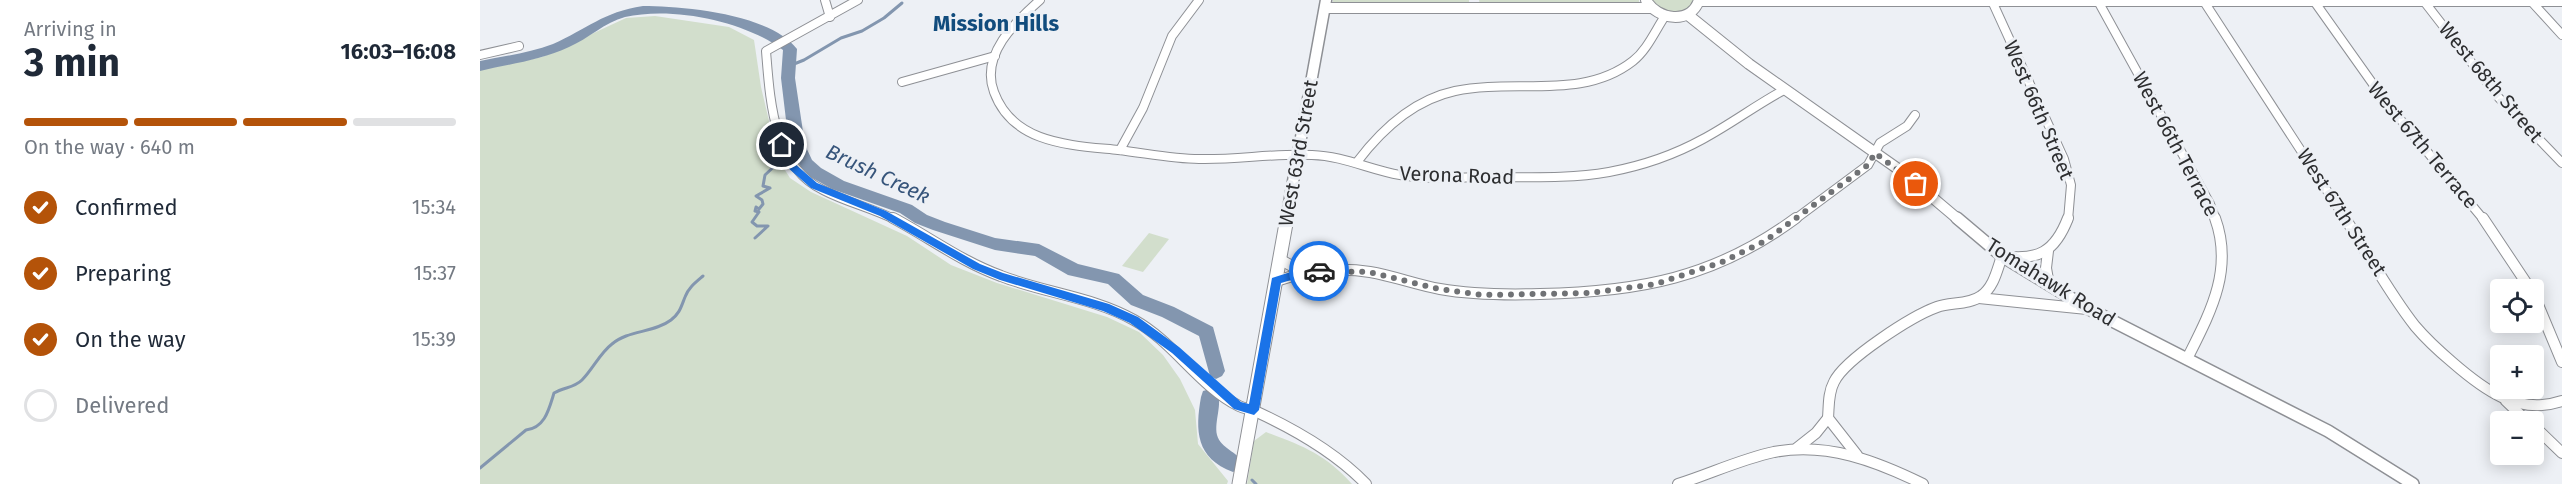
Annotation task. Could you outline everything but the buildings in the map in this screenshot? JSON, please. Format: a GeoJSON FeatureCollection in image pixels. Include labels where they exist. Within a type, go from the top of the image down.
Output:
{"type":"FeatureCollection","features":[{"type":"Feature","properties":{"kind":"main road","name":"West 63rd Street"},"geometry":{"type":"LineString","coordinates":[[1239,484],[1325,4]]}},
{"type":"Feature","properties":{"kind":"street"},"geometry":{"type":"LineString","coordinates":[[825,0],[830,17]]}},
{"type":"Feature","properties":{"kind":"street"},"geometry":{"type":"LineString","coordinates":[[858,0],[766,51],[766,72],[782,145],[791,165],[814,186],[883,214],[976,267],[1106,307],[1134,320],[1176,350],[1238,406],[1254,410],[1329,452],[1366,484]]}},
{"type":"Feature","properties":{"kind":"street","name":"Verona Road"},"geometry":{"type":"LineString","coordinates":[[1040,0],[1013,24],[995,56],[991,84],[994,95],[1007,116],[1017,125],[1037,136],[1063,144],[1199,159],[1327,156],[1414,177],[1568,176],[1619,170],[1645,164],[1685,148],[1784,90]]}},
{"type":"Feature","properties":{"kind":"street"},"geometry":{"type":"LineString","coordinates":[[1120,150],[1146,104],[1163,51],[1172,34],[1199,0]]}},
{"type":"Feature","properties":{"kind":"street"},"geometry":{"type":"LineString","coordinates":[[1325,4],[1648,4],[1665,16],[1688,15],[1695,11],[1699,0],[2562,1]]}},
{"type":"Feature","properties":{"kind":"street","name":"West 66th Street"},"geometry":{"type":"LineString","coordinates":[[1992,1],[2068,170],[2071,185],[2071,210],[2061,235],[2048,251]]}},
{"type":"Feature","properties":{"kind":"street","name":"West 66th Terrace"},"geometry":{"type":"LineString","coordinates":[[2098,1],[2210,204],[2222,236],[2224,267],[2220,289],[2187,359]]}},
{"type":"Feature","properties":{"kind":"street","name":"West 67th Street"},"geometry":{"type":"LineString","coordinates":[[2204,1],[2415,326],[2445,357],[2516,411]]}},
{"type":"Feature","properties":{"kind":"street","name":"West 67th Terrace"},"geometry":{"type":"LineString","coordinates":[[2314,1],[2385,101],[2492,229],[2524,279]]}},
{"type":"Feature","properties":{"kind":"street","name":"West 68th Street"},"geometry":{"type":"LineString","coordinates":[[2423,1],[2499,98],[2562,163]]}},
{"type":"Feature","properties":{"kind":"street"},"geometry":{"type":"LineString","coordinates":[[2531,1],[2562,34]]}},
{"type":"Feature","properties":{"kind":"street","name":"Tomahawk Road"},"geometry":{"type":"LineString","coordinates":[[1688,15],[1732,52],[1901,171],[2002,256],[2089,309],[2328,431],[2414,484]]}},
{"type":"Feature","properties":{"kind":"street"},"geometry":{"type":"LineString","coordinates":[[1357,162],[1370,144],[1398,118],[1422,102],[1439,95],[1472,88],[1562,86],[1592,81],[1608,75],[1639,56],[1665,16]]}},
{"type":"Feature","properties":{"kind":"street"},"geometry":{"type":"LineString","coordinates":[[480,55],[519,46]]}},
{"type":"Feature","properties":{"kind":"street"},"geometry":{"type":"LineString","coordinates":[[902,82],[995,56]]}},
{"type":"Feature","properties":{"kind":"street"},"geometry":{"type":"LineString","coordinates":[[1276,281],[1303,272],[1369,272],[1439,289],[1482,295],[1589,293],[1656,284],[1722,262],[1765,241],[1868,165],[1880,143],[1908,126],[1915,115]]}},
{"type":"Feature","properties":{"kind":"street"},"geometry":{"type":"LineString","coordinates":[[1979,298],[1993,285],[2002,256],[2017,258],[2048,251],[2046,268],[2049,285]]}},
{"type":"Feature","properties":{"kind":"street"},"geometry":{"type":"LineString","coordinates":[[1279,259],[1303,272]]}},
{"type":"Feature","properties":{"kind":"street"},"geometry":{"type":"LineString","coordinates":[[1797,448],[1816,434],[1828,418],[1831,388],[1836,378],[1863,354],[1917,316],[1934,308],[1979,298],[2089,309]]}},
{"type":"Feature","properties":{"kind":"street"},"geometry":{"type":"LineString","coordinates":[[2544,319],[2562,362]]}},
{"type":"Feature","properties":{"kind":"street","name":"West 67th Street"},"geometry":{"type":"LineString","coordinates":[[2506,401],[2536,406],[2562,401]]}},
{"type":"Feature","properties":{"kind":"street"},"geometry":{"type":"LineString","coordinates":[[1828,418],[1857,455]]}},
{"type":"Feature","properties":{"kind":"street"},"geometry":{"type":"LineString","coordinates":[[2544,436],[2562,453]]}},
{"type":"Feature","properties":{"kind":"street"},"geometry":{"type":"LineString","coordinates":[[1678,484],[1762,455],[1797,448],[1857,455],[1923,484]]}},
{"type":"Feature","properties":{"kind":"green space"},"geometry":{"type":"Polygon","coordinates":[[[1333,0],[1469,0],[1469,3],[1333,5],[1333,0]]]}},
{"type":"Feature","properties":{"kind":"green space"},"geometry":{"type":"Polygon","coordinates":[[[1479,0],[1639,0],[1639,4],[1480,6],[1479,0]]]}},
{"type":"Feature","properties":{"kind":"green space"},"geometry":{"type":"Polygon","coordinates":[[[1651,0],[1693,0],[1694,3],[1688,11],[1662,13],[1651,0]]]}},
{"type":"Feature","properties":{"kind":"green space"},"geometry":{"type":"Polygon","coordinates":[[[655,16],[729,27],[754,40],[761,87],[778,159],[790,178],[811,192],[907,236],[951,265],[997,283],[1107,317],[1139,332],[1163,355],[1180,379],[1195,410],[1198,444],[1228,481],[1227,484],[480,484],[480,70],[542,57],[626,18],[655,16]]]}},
{"type":"Feature","properties":{"kind":"green space"},"geometry":{"type":"Polygon","coordinates":[[[1149,233],[1169,239],[1143,272],[1122,266],[1149,233]]]}},
{"type":"Feature","properties":{"kind":"green space"},"geometry":{"type":"Polygon","coordinates":[[[1266,432],[1323,458],[1352,484],[1247,484],[1254,441],[1266,432]]]}},
{"type":"Feature","properties":{"kind":"waterway"},"geometry":{"type":"LineString","coordinates":[[789,66],[804,60],[841,38],[862,31],[884,18],[902,3]]}},
{"type":"Feature","properties":{"kind":"waterway","name":"Brush Creek"},"geometry":{"type":"LineString","coordinates":[[480,66],[544,52],[625,13],[664,10],[688,12],[758,29],[776,38],[790,49],[788,78],[797,145],[806,163],[815,172],[838,185],[906,209],[921,219],[939,226],[995,244],[1039,250],[1074,270],[1113,279],[1137,300],[1168,312],[1207,332],[1216,371]]}},
{"type":"Feature","properties":{"kind":"waterway"},"geometry":{"type":"LineString","coordinates":[[755,238],[768,226],[757,226],[752,222],[759,212],[755,211],[756,207],[759,209],[763,204],[762,200],[756,196],[770,188],[763,186],[765,175],[797,145]]}},
{"type":"Feature","properties":{"kind":"waterway"},"geometry":{"type":"LineString","coordinates":[[480,468],[526,430],[538,426],[545,417],[554,393],[576,385],[582,380],[604,352],[618,339],[657,327],[674,317],[692,285],[703,276]]}},
{"type":"Feature","properties":{"kind":"waterway","name":"Brush Creek"},"geometry":{"type":"LineString","coordinates":[[1210,397],[1207,418],[1210,443],[1223,457],[1233,463]]}},
{"type":"Feature","properties":{"kind":"waterway","name":"Brush Creek"},"geometry":{"type":"LineString","coordinates":[[1252,480],[1256,484]]}},
{"type":"Feature","properties":{"kind":"way so far"},"geometry":{"type":"LineString","coordinates":[[1319,271],[1369,272],[1439,289],[1482,295],[1569,294],[1619,290],[1656,284],[1688,275],[1742,254],[1785,228],[1868,165],[1875,153],[1916,184]]}},
{"type":"Feature","properties":{"kind":"district","name":"Mission Hills"},"geometry":{"type":"Point","coordinates":[996,23]}},
{"type":"Feature","properties":{"kind":"route"},"geometry":{"type":"LineString","coordinates":[[782,145],[791,165],[814,186],[883,214],[976,267],[1106,307],[1134,320],[1176,350],[1238,406],[1254,410],[1259,369],[1276,281],[1303,272],[1319,271]]}}]}
